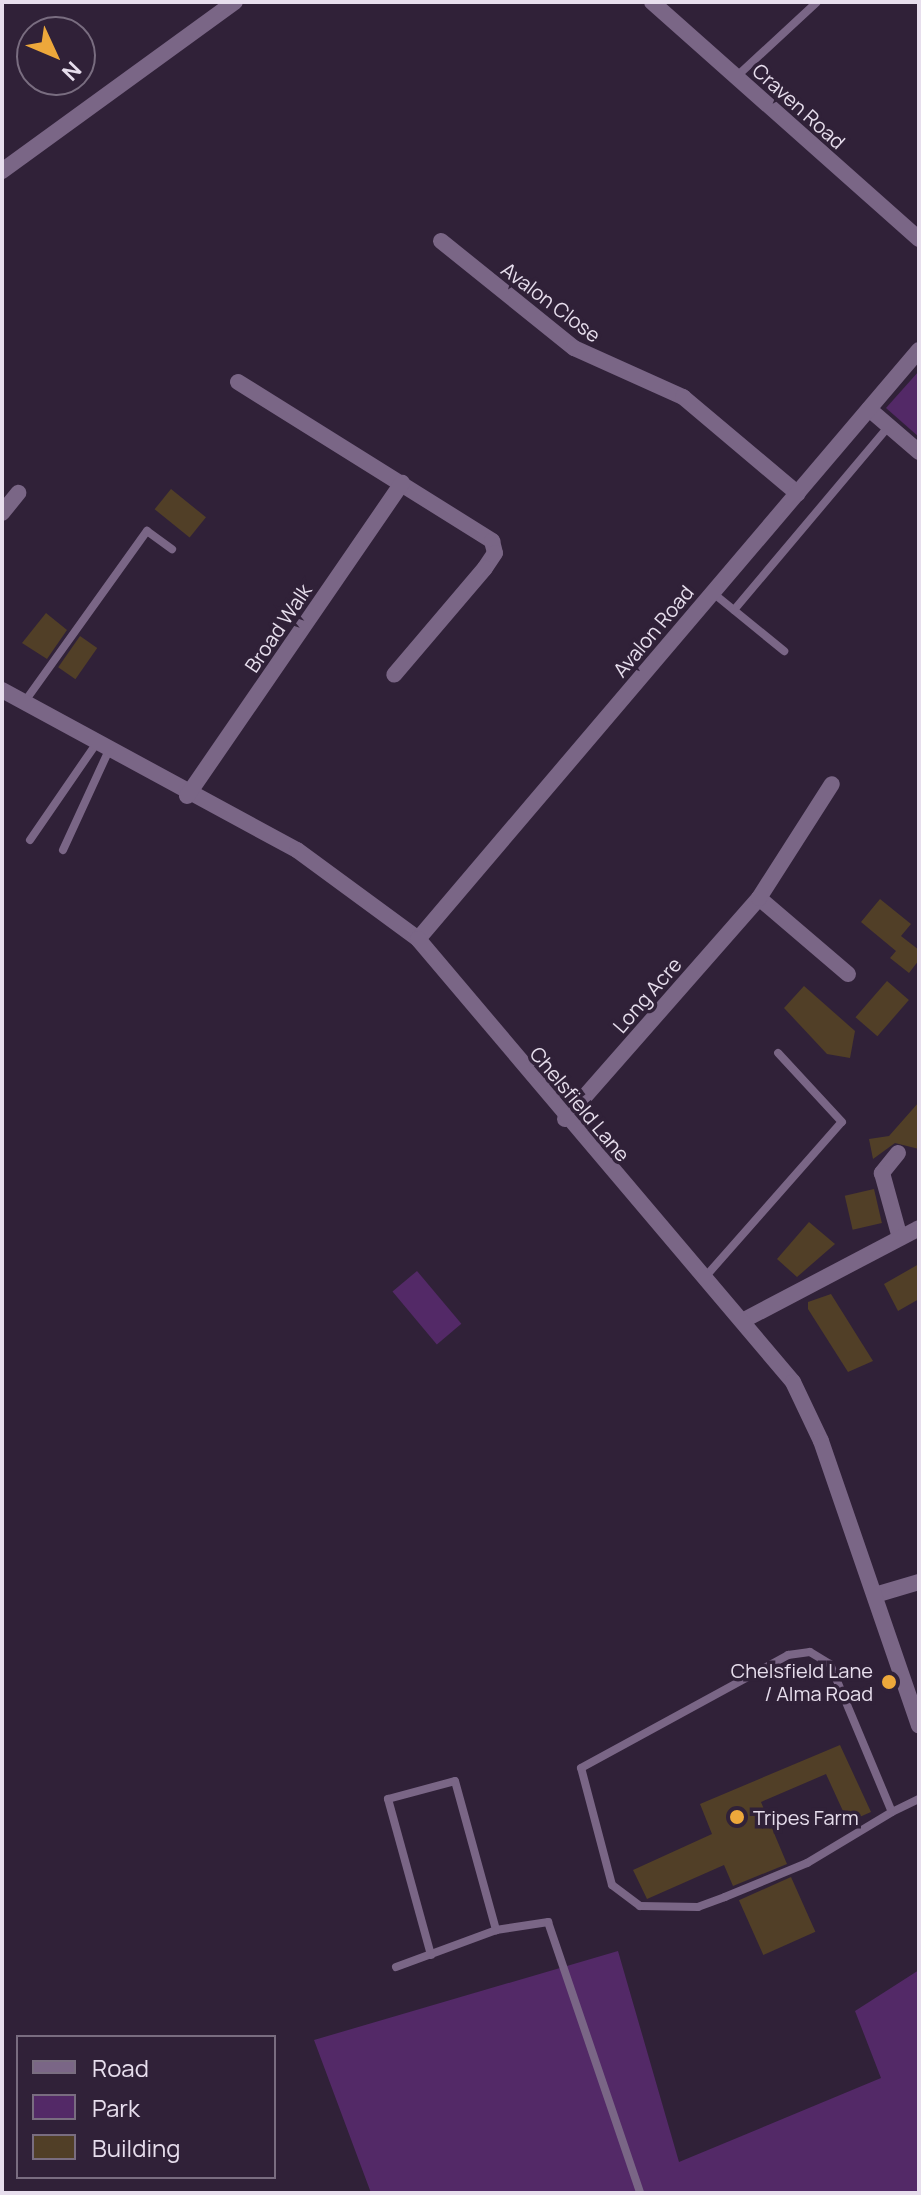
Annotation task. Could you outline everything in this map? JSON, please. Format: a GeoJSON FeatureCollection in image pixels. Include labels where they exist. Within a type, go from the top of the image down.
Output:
{"type":"FeatureCollection","features":[{"type":"Feature","properties":{"kind":"street"},"geometry":{"type":"LineString","coordinates":[[2,171],[235,2]]}},
{"type":"Feature","properties":{"kind":"street","name":"Craven Road"},"geometry":{"type":"LineString","coordinates":[[652,2],[919,239]]}},
{"type":"Feature","properties":{"kind":"street","name":"Avalon Close"},"geometry":{"type":"LineString","coordinates":[[441,241],[574,348],[683,397],[798,494]]}},
{"type":"Feature","properties":{"kind":"street","name":"Avalon Road"},"geometry":{"type":"LineString","coordinates":[[418,939],[919,350]]}},
{"type":"Feature","properties":{"kind":"street"},"geometry":{"type":"LineString","coordinates":[[238,382],[492,541],[495,553],[485,568],[394,675]]}},
{"type":"Feature","properties":{"kind":"street"},"geometry":{"type":"LineString","coordinates":[[869,409],[919,452]]}},
{"type":"Feature","properties":{"kind":"street","name":"Broad Walk"},"geometry":{"type":"LineString","coordinates":[[187,796],[402,483]]}},
{"type":"Feature","properties":{"kind":"street"},"geometry":{"type":"LineString","coordinates":[[2,513],[18,493]]}},
{"type":"Feature","properties":{"kind":"street","name":"Chelsfield Lane"},"geometry":{"type":"LineString","coordinates":[[2,690],[187,796],[297,850],[418,939],[565,1119],[746,1319],[793,1382],[815,1429],[919,1726]]}},
{"type":"Feature","properties":{"kind":"street","name":"Long Acre"},"geometry":{"type":"LineString","coordinates":[[565,1119],[759,898],[832,784]]}},
{"type":"Feature","properties":{"kind":"street"},"geometry":{"type":"LineString","coordinates":[[759,898],[848,974]]}},
{"type":"Feature","properties":{"kind":"street"},"geometry":{"type":"LineString","coordinates":[[898,1153],[882,1173],[900,1238]]}},
{"type":"Feature","properties":{"kind":"street"},"geometry":{"type":"LineString","coordinates":[[746,1319],[919,1228]]}},
{"type":"Feature","properties":{"kind":"street"},"geometry":{"type":"LineString","coordinates":[[875,1595],[919,1582]]}},
{"type":"Feature","properties":{"kind":"lane"},"geometry":{"type":"LineString","coordinates":[[736,77],[817,2]]}},
{"type":"Feature","properties":{"kind":"lane"},"geometry":{"type":"LineString","coordinates":[[734,610],[889,426]]}},
{"type":"Feature","properties":{"kind":"lane"},"geometry":{"type":"LineString","coordinates":[[22,704],[147,531],[172,549]]}},
{"type":"Feature","properties":{"kind":"lane"},"geometry":{"type":"LineString","coordinates":[[712,592],[784,651]]}},
{"type":"Feature","properties":{"kind":"lane"},"geometry":{"type":"LineString","coordinates":[[30,840],[102,747]]}},
{"type":"Feature","properties":{"kind":"lane"},"geometry":{"type":"LineString","coordinates":[[63,850],[102,747]]}},
{"type":"Feature","properties":{"kind":"lane"},"geometry":{"type":"LineString","coordinates":[[706,1276],[842,1122],[778,1053]]}},
{"type":"Feature","properties":{"kind":"lane"},"geometry":{"type":"LineString","coordinates":[[892,1812],[830,1664],[810,1652],[788,1655],[581,1768],[612,1885],[640,1906],[712,1902],[807,1863],[919,1799]]}},
{"type":"Feature","properties":{"kind":"lane"},"geometry":{"type":"LineString","coordinates":[[431,1955],[388,1799],[455,1781],[496,1930]]}},
{"type":"Feature","properties":{"kind":"lane"},"geometry":{"type":"LineString","coordinates":[[396,1967],[496,1930],[548,1922],[640,2193]]}},
{"type":"Feature","properties":{"kind":"green space"},"geometry":{"type":"Polygon","coordinates":[[[919,371],[919,437],[886,408],[919,371]]]}},
{"type":"Feature","properties":{"kind":"green space"},"geometry":{"type":"Polygon","coordinates":[[[417,1271],[461,1324],[437,1344],[392,1292],[417,1271]]]}},
{"type":"Feature","properties":{"kind":"green space"},"geometry":{"type":"Polygon","coordinates":[[[618,1951],[679,2162],[881,2078],[855,2011],[919,1970],[919,2193],[371,2193],[314,2040],[618,1951]]]}},
{"type":"Feature","properties":{"kind":"building"},"geometry":{"type":"Polygon","coordinates":[[[171,489],[206,517],[190,538],[155,509],[171,489]]]}},
{"type":"Feature","properties":{"kind":"building"},"geometry":{"type":"Polygon","coordinates":[[[46,613],[67,630],[47,659],[22,643],[46,613]]]}},
{"type":"Feature","properties":{"kind":"building"},"geometry":{"type":"Polygon","coordinates":[[[80,636],[97,648],[75,679],[58,667],[80,636]]]}},
{"type":"Feature","properties":{"kind":"building"},"geometry":{"type":"Polygon","coordinates":[[[880,899],[911,924],[901,936],[919,950],[919,960],[909,973],[890,958],[896,951],[861,922],[880,899]]]}},
{"type":"Feature","properties":{"kind":"building"},"geometry":{"type":"Polygon","coordinates":[[[887,981],[909,1000],[877,1036],[856,1017],[887,981]]]}},
{"type":"Feature","properties":{"kind":"building"},"geometry":{"type":"Polygon","coordinates":[[[804,986],[855,1031],[850,1058],[827,1054],[784,1008],[804,986]]]}},
{"type":"Feature","properties":{"kind":"building"},"geometry":{"type":"Polygon","coordinates":[[[919,1102],[919,1149],[895,1143],[873,1159],[869,1139],[889,1136],[919,1102]]]}},
{"type":"Feature","properties":{"kind":"building"},"geometry":{"type":"Polygon","coordinates":[[[874,1189],[882,1223],[853,1230],[845,1196],[874,1189]]]}},
{"type":"Feature","properties":{"kind":"building"},"geometry":{"type":"Polygon","coordinates":[[[809,1222],[835,1244],[797,1277],[777,1259],[809,1222]]]}},
{"type":"Feature","properties":{"kind":"building"},"geometry":{"type":"Polygon","coordinates":[[[919,1264],[919,1299],[898,1311],[884,1284],[919,1264]]]}},
{"type":"Feature","properties":{"kind":"building"},"geometry":{"type":"Polygon","coordinates":[[[831,1294],[873,1361],[848,1372],[808,1309],[808,1302],[831,1294]]]}},
{"type":"Feature","properties":{"kind":"building","name":"Tripes Farm"},"geometry":{"type":"Polygon","coordinates":[[[840,1745],[871,1812],[848,1822],[826,1774],[761,1802],[787,1864],[733,1886],[724,1865],[647,1899],[633,1870],[712,1834],[700,1804],[840,1745]]]}},
{"type":"Feature","properties":{"kind":"building"},"geometry":{"type":"Polygon","coordinates":[[[791,1877],[815,1932],[763,1955],[739,1900],[791,1877]]]}},
{"type":"Feature","properties":{"kind":"place","name":"Chelsfield Lane / Alma Road"},"geometry":{"type":"Point","coordinates":[889,1682]}},
{"type":"Feature","properties":{"kind":"place","name":"Tripes Farm"},"geometry":{"type":"Point","coordinates":[737,1817]}}]}
